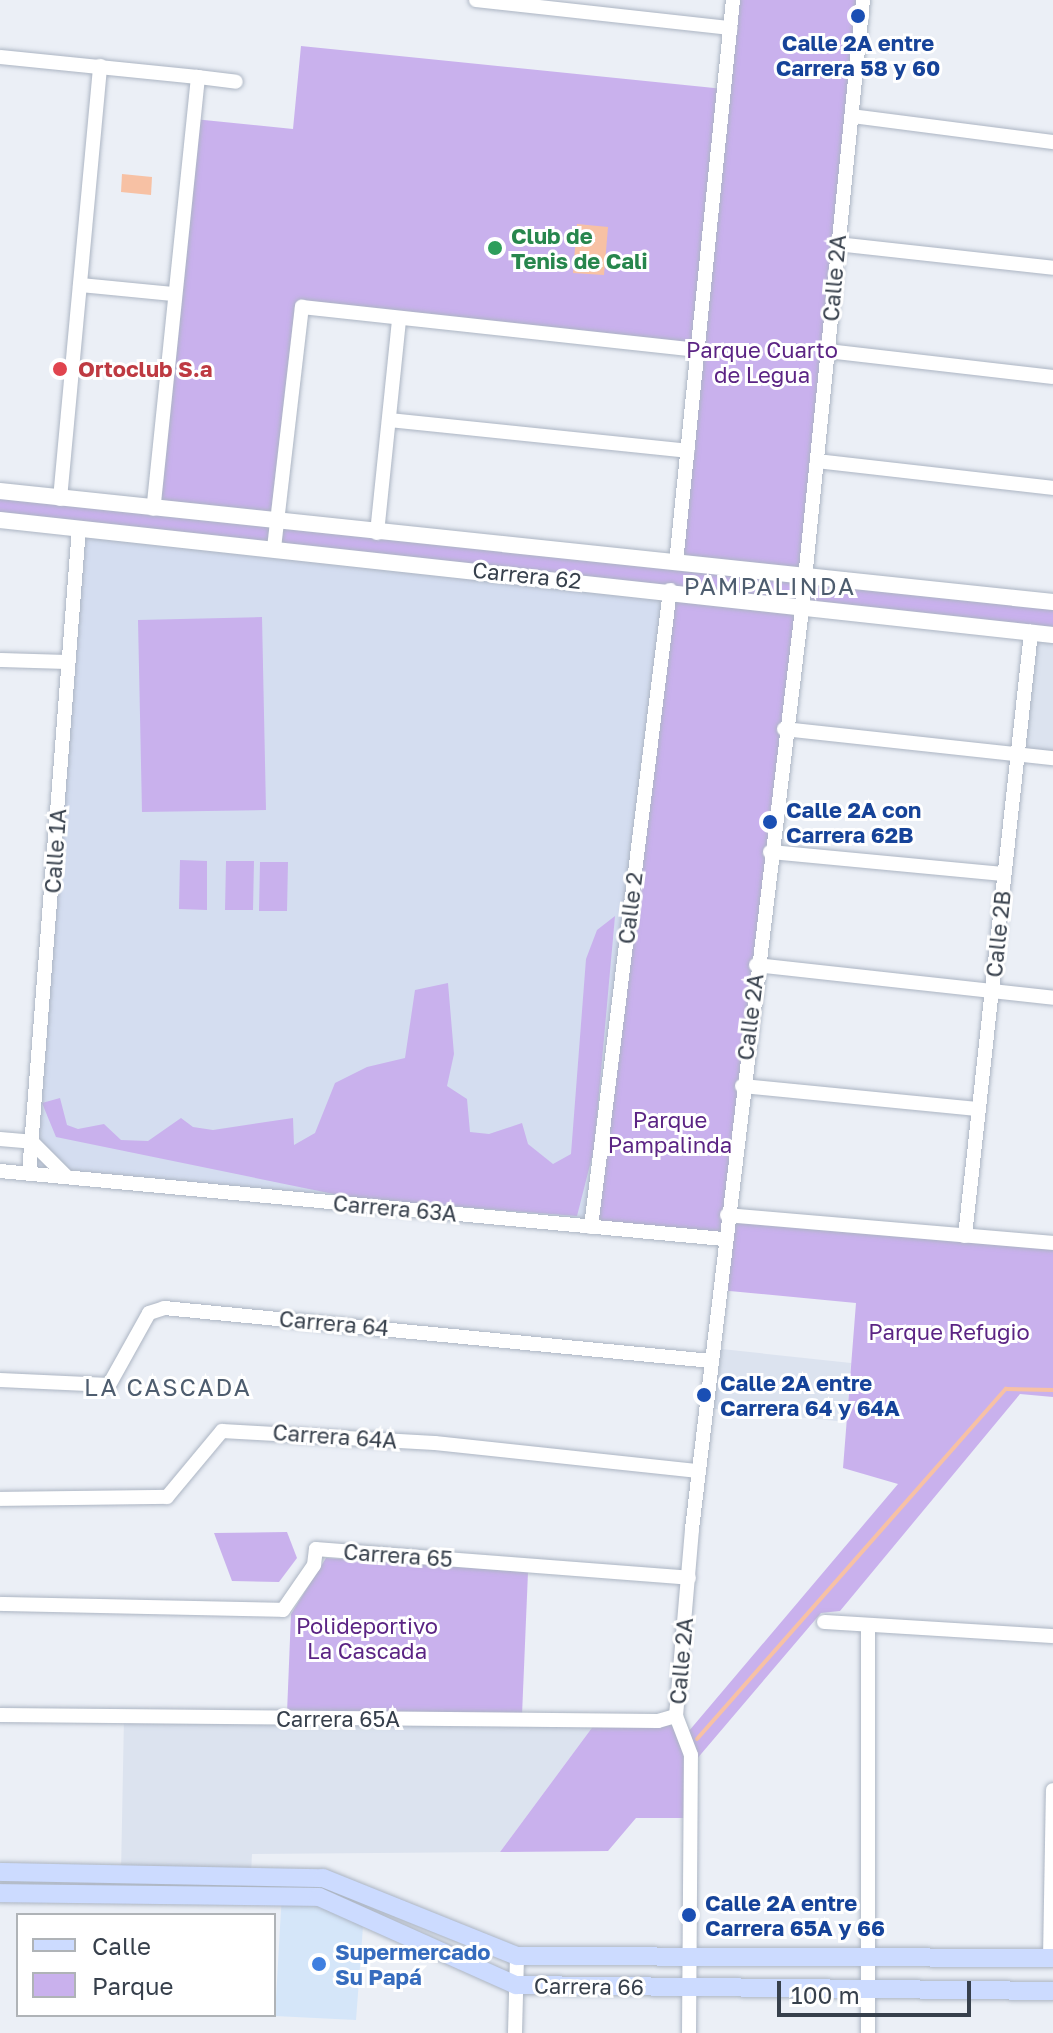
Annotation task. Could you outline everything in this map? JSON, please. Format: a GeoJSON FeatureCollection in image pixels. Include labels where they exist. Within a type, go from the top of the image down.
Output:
{"type":"FeatureCollection","features":[{"type":"Feature","properties":{"kind":"main road","name":"Carrera 66"},"geometry":{"type":"LineString","coordinates":[[0,1872],[323,1878],[517,1956],[1051,1958]]}},
{"type":"Feature","properties":{"kind":"main road","name":"Carrera 66"},"geometry":{"type":"LineString","coordinates":[[0,1893],[319,1897],[516,1985],[1053,1991]]}},
{"type":"Feature","properties":{"kind":"street"},"geometry":{"type":"LineString","coordinates":[[676,563],[733,0]]}},
{"type":"Feature","properties":{"kind":"street","name":"Calle 2A"},"geometry":{"type":"LineString","coordinates":[[689,2033],[691,1755],[676,1716],[724,1239],[784,729],[802,605],[863,0]]}},
{"type":"Feature","properties":{"kind":"street"},"geometry":{"type":"LineString","coordinates":[[485,1],[614,8],[730,28]]}},
{"type":"Feature","properties":{"kind":"street"},"geometry":{"type":"LineString","coordinates":[[0,57],[236,82]]}},
{"type":"Feature","properties":{"kind":"street"},"geometry":{"type":"LineString","coordinates":[[60,499],[100,66]]}},
{"type":"Feature","properties":{"kind":"street"},"geometry":{"type":"LineString","coordinates":[[153,509],[198,77]]}},
{"type":"Feature","properties":{"kind":"street"},"geometry":{"type":"LineString","coordinates":[[852,116],[1053,142]]}},
{"type":"Feature","properties":{"kind":"street"},"geometry":{"type":"LineString","coordinates":[[837,244],[1053,268]]}},
{"type":"Feature","properties":{"kind":"street"},"geometry":{"type":"LineString","coordinates":[[80,285],[174,294]]}},
{"type":"Feature","properties":{"kind":"street"},"geometry":{"type":"LineString","coordinates":[[274,548],[302,307],[698,350]]}},
{"type":"Feature","properties":{"kind":"street"},"geometry":{"type":"LineString","coordinates":[[377,533],[399,319]]}},
{"type":"Feature","properties":{"kind":"street"},"geometry":{"type":"LineString","coordinates":[[828,351],[1053,377]]}},
{"type":"Feature","properties":{"kind":"street"},"geometry":{"type":"LineString","coordinates":[[389,420],[687,451]]}},
{"type":"Feature","properties":{"kind":"street"},"geometry":{"type":"LineString","coordinates":[[817,461],[1053,488]]}},
{"type":"Feature","properties":{"kind":"street","name":"Carrera 62"},"geometry":{"type":"LineString","coordinates":[[0,491],[278,523],[1053,602]]}},
{"type":"Feature","properties":{"kind":"street","name":"Carrera 62"},"geometry":{"type":"LineString","coordinates":[[0,520],[670,590],[1053,635]]}},
{"type":"Feature","properties":{"kind":"street","name":"Calle 1A"},"geometry":{"type":"LineString","coordinates":[[29,1173],[79,528]]}},
{"type":"Feature","properties":{"kind":"street"},"geometry":{"type":"LineString","coordinates":[[517,574],[520,547]]}},
{"type":"Feature","properties":{"kind":"street","name":"Calle 2"},"geometry":{"type":"LineString","coordinates":[[591,1227],[670,590]]}},
{"type":"Feature","properties":{"kind":"street","name":"Calle 2B"},"geometry":{"type":"LineString","coordinates":[[965,1236],[1031,632]]}},
{"type":"Feature","properties":{"kind":"street"},"geometry":{"type":"LineString","coordinates":[[0,660],[68,662]]}},
{"type":"Feature","properties":{"kind":"street"},"geometry":{"type":"LineString","coordinates":[[784,729],[1053,758]]}},
{"type":"Feature","properties":{"kind":"street"},"geometry":{"type":"LineString","coordinates":[[770,852],[1004,874]]}},
{"type":"Feature","properties":{"kind":"street"},"geometry":{"type":"LineString","coordinates":[[756,965],[1053,998]]}},
{"type":"Feature","properties":{"kind":"street"},"geometry":{"type":"LineString","coordinates":[[742,1086],[978,1109]]}},
{"type":"Feature","properties":{"kind":"street"},"geometry":{"type":"LineString","coordinates":[[0,1139],[32,1142],[67,1177]]}},
{"type":"Feature","properties":{"kind":"street","name":"Carrera 63A"},"geometry":{"type":"LineString","coordinates":[[0,1171],[724,1239]]}},
{"type":"Feature","properties":{"kind":"street"},"geometry":{"type":"LineString","coordinates":[[727,1215],[1053,1243]]}},
{"type":"Feature","properties":{"kind":"street","name":"Carrera 64"},"geometry":{"type":"LineString","coordinates":[[0,1380],[109,1385],[149,1313],[164,1308],[711,1361]]}},
{"type":"Feature","properties":{"kind":"street","name":"Carrera 64A"},"geometry":{"type":"LineString","coordinates":[[0,1499],[167,1497],[222,1431],[435,1443],[699,1471]]}},
{"type":"Feature","properties":{"kind":"street","name":"Carrera 65"},"geometry":{"type":"LineString","coordinates":[[0,1604],[283,1610],[314,1565],[316,1549],[689,1578]]}},
{"type":"Feature","properties":{"kind":"street"},"geometry":{"type":"LineString","coordinates":[[824,1622],[1053,1636]]}},
{"type":"Feature","properties":{"kind":"street"},"geometry":{"type":"LineString","coordinates":[[868,1625],[868,2033]]}},
{"type":"Feature","properties":{"kind":"street","name":"Carrera 65A"},"geometry":{"type":"LineString","coordinates":[[0,1715],[643,1721],[676,1716]]}},
{"type":"Feature","properties":{"kind":"street"},"geometry":{"type":"LineString","coordinates":[[1051,1958],[1053,1790]]}},
{"type":"Feature","properties":{"kind":"street"},"geometry":{"type":"LineString","coordinates":[[515,2033],[517,1956]]}},
{"type":"Feature","properties":{"kind":"shaded area"},"geometry":{"type":"Polygon","coordinates":[[[122,174],[152,177],[151,195],[121,192],[122,174]]]}},
{"type":"Feature","properties":{"kind":"shaded area"},"geometry":{"type":"Polygon","coordinates":[[[577,224],[608,227],[604,275],[573,273],[577,224]]]}},
{"type":"Feature","properties":{"kind":"shaded area"},"geometry":{"type":"Polygon","coordinates":[[[79,528],[670,590],[591,1227],[29,1173],[79,528]]]}},
{"type":"Feature","properties":{"kind":"shaded area"},"geometry":{"type":"Polygon","coordinates":[[[1031,632],[1053,635],[1053,758],[1017,754],[1031,632]]]}},
{"type":"Feature","properties":{"kind":"shaded area"},"geometry":{"type":"Polygon","coordinates":[[[712,1348],[851,1363],[846,1422],[706,1408],[712,1348]]]}},
{"type":"Feature","properties":{"kind":"shaded area"},"geometry":{"type":"Polygon","coordinates":[[[124,1717],[597,1721],[500,1852],[252,1854],[251,1874],[121,1873],[124,1717]]]}},
{"type":"Feature","properties":{"kind":"shaded area","name":"Supermercado Su Papá"},"geometry":{"type":"Polygon","coordinates":[[[282,1892],[364,1913],[356,2020],[276,2016],[282,1892]]]}},
{"type":"Feature","properties":{"kind":"green space"},"geometry":{"type":"Polygon","coordinates":[[[733,0],[863,0],[805,576],[1053,602],[1053,635],[802,606],[727,1215],[1053,1243],[1053,1397],[1020,1394],[840,1611],[821,1613],[690,1767],[689,1818],[636,1818],[608,1851],[500,1852],[597,1721],[676,1716],[683,1738],[898,1484],[843,1468],[856,1303],[719,1290],[723,1239],[591,1227],[669,590],[0,520],[0,491],[153,509],[194,119],[293,129],[301,46],[724,89],[733,0]],[[302,307],[278,523],[676,563],[697,350],[302,307]]]}},
{"type":"Feature","properties":{"kind":"green space"},"geometry":{"type":"Polygon","coordinates":[[[262,617],[266,810],[142,812],[138,620],[262,617]]]}},
{"type":"Feature","properties":{"kind":"green space"},"geometry":{"type":"Polygon","coordinates":[[[180,860],[207,861],[207,910],[179,909],[180,860]]]}},
{"type":"Feature","properties":{"kind":"green space"},"geometry":{"type":"Polygon","coordinates":[[[226,861],[254,861],[253,910],[225,910],[226,861]]]}},
{"type":"Feature","properties":{"kind":"green space"},"geometry":{"type":"Polygon","coordinates":[[[260,862],[288,862],[287,911],[259,911],[260,862]]]}},
{"type":"Feature","properties":{"kind":"green space"},"geometry":{"type":"Polygon","coordinates":[[[615,916],[594,1149],[577,1216],[358,1199],[56,1137],[42,1103],[60,1098],[67,1125],[78,1129],[104,1124],[121,1140],[148,1141],[181,1118],[193,1127],[213,1130],[293,1118],[294,1145],[315,1133],[335,1083],[367,1067],[405,1058],[415,990],[448,983],[454,1054],[447,1086],[467,1099],[470,1132],[489,1134],[522,1123],[528,1144],[553,1164],[571,1154],[586,959],[597,930],[615,916]]]}},
{"type":"Feature","properties":{"kind":"green space"},"geometry":{"type":"Polygon","coordinates":[[[287,1532],[297,1558],[279,1582],[232,1581],[214,1533],[287,1532]]]}},
{"type":"Feature","properties":{"kind":"green space","name":"Polideportivo La Cascada"},"geometry":{"type":"Polygon","coordinates":[[[326,1558],[528,1572],[522,1715],[287,1713],[291,1614],[326,1558]]]}},
{"type":"Feature","properties":{"kind":"waterway"},"geometry":{"type":"LineString","coordinates":[[697,1739],[1006,1389],[1053,1390]]}},
{"type":"Feature","properties":{"kind":"place","name":"Calle 2A entre Carrera 58 y 60"},"geometry":{"type":"Point","coordinates":[858,16]}},
{"type":"Feature","properties":{"kind":"place","name":"Club de Tenis de Cali"},"geometry":{"type":"Point","coordinates":[495,248]}},
{"type":"Feature","properties":{"kind":"place","name":"Ortoclub S.a"},"geometry":{"type":"Point","coordinates":[60,369]}},
{"type":"Feature","properties":{"kind":"place","name":"Calle 2A con Carrera 62B"},"geometry":{"type":"Point","coordinates":[770,822]}},
{"type":"Feature","properties":{"kind":"place","name":"Calle 2A entre Carrera 64 y 64A"},"geometry":{"type":"Point","coordinates":[704,1395]}},
{"type":"Feature","properties":{"kind":"place","name":"Calle 2A entre Carrera 65A y 66"},"geometry":{"type":"Point","coordinates":[689,1915]}},
{"type":"Feature","properties":{"kind":"place","name":"Supermercado Su Papá"},"geometry":{"type":"Point","coordinates":[319,1964]}},
{"type":"Feature","properties":{"kind":"district","name":"PAMPALINDA"},"geometry":{"type":"Point","coordinates":[770,586]}},
{"type":"Feature","properties":{"kind":"district","name":"LA CASCADA"},"geometry":{"type":"Point","coordinates":[168,1387]}},
{"type":"Feature","properties":{"kind":"park label","name":"Parque Cuarto de Legua"},"geometry":{"type":"Point","coordinates":[762,362]}},
{"type":"Feature","properties":{"kind":"park label","name":"Parque Pampalinda"},"geometry":{"type":"Point","coordinates":[670,1132]}},
{"type":"Feature","properties":{"kind":"park label","name":"Parque Refugio"},"geometry":{"type":"Point","coordinates":[949,1332]}}]}
